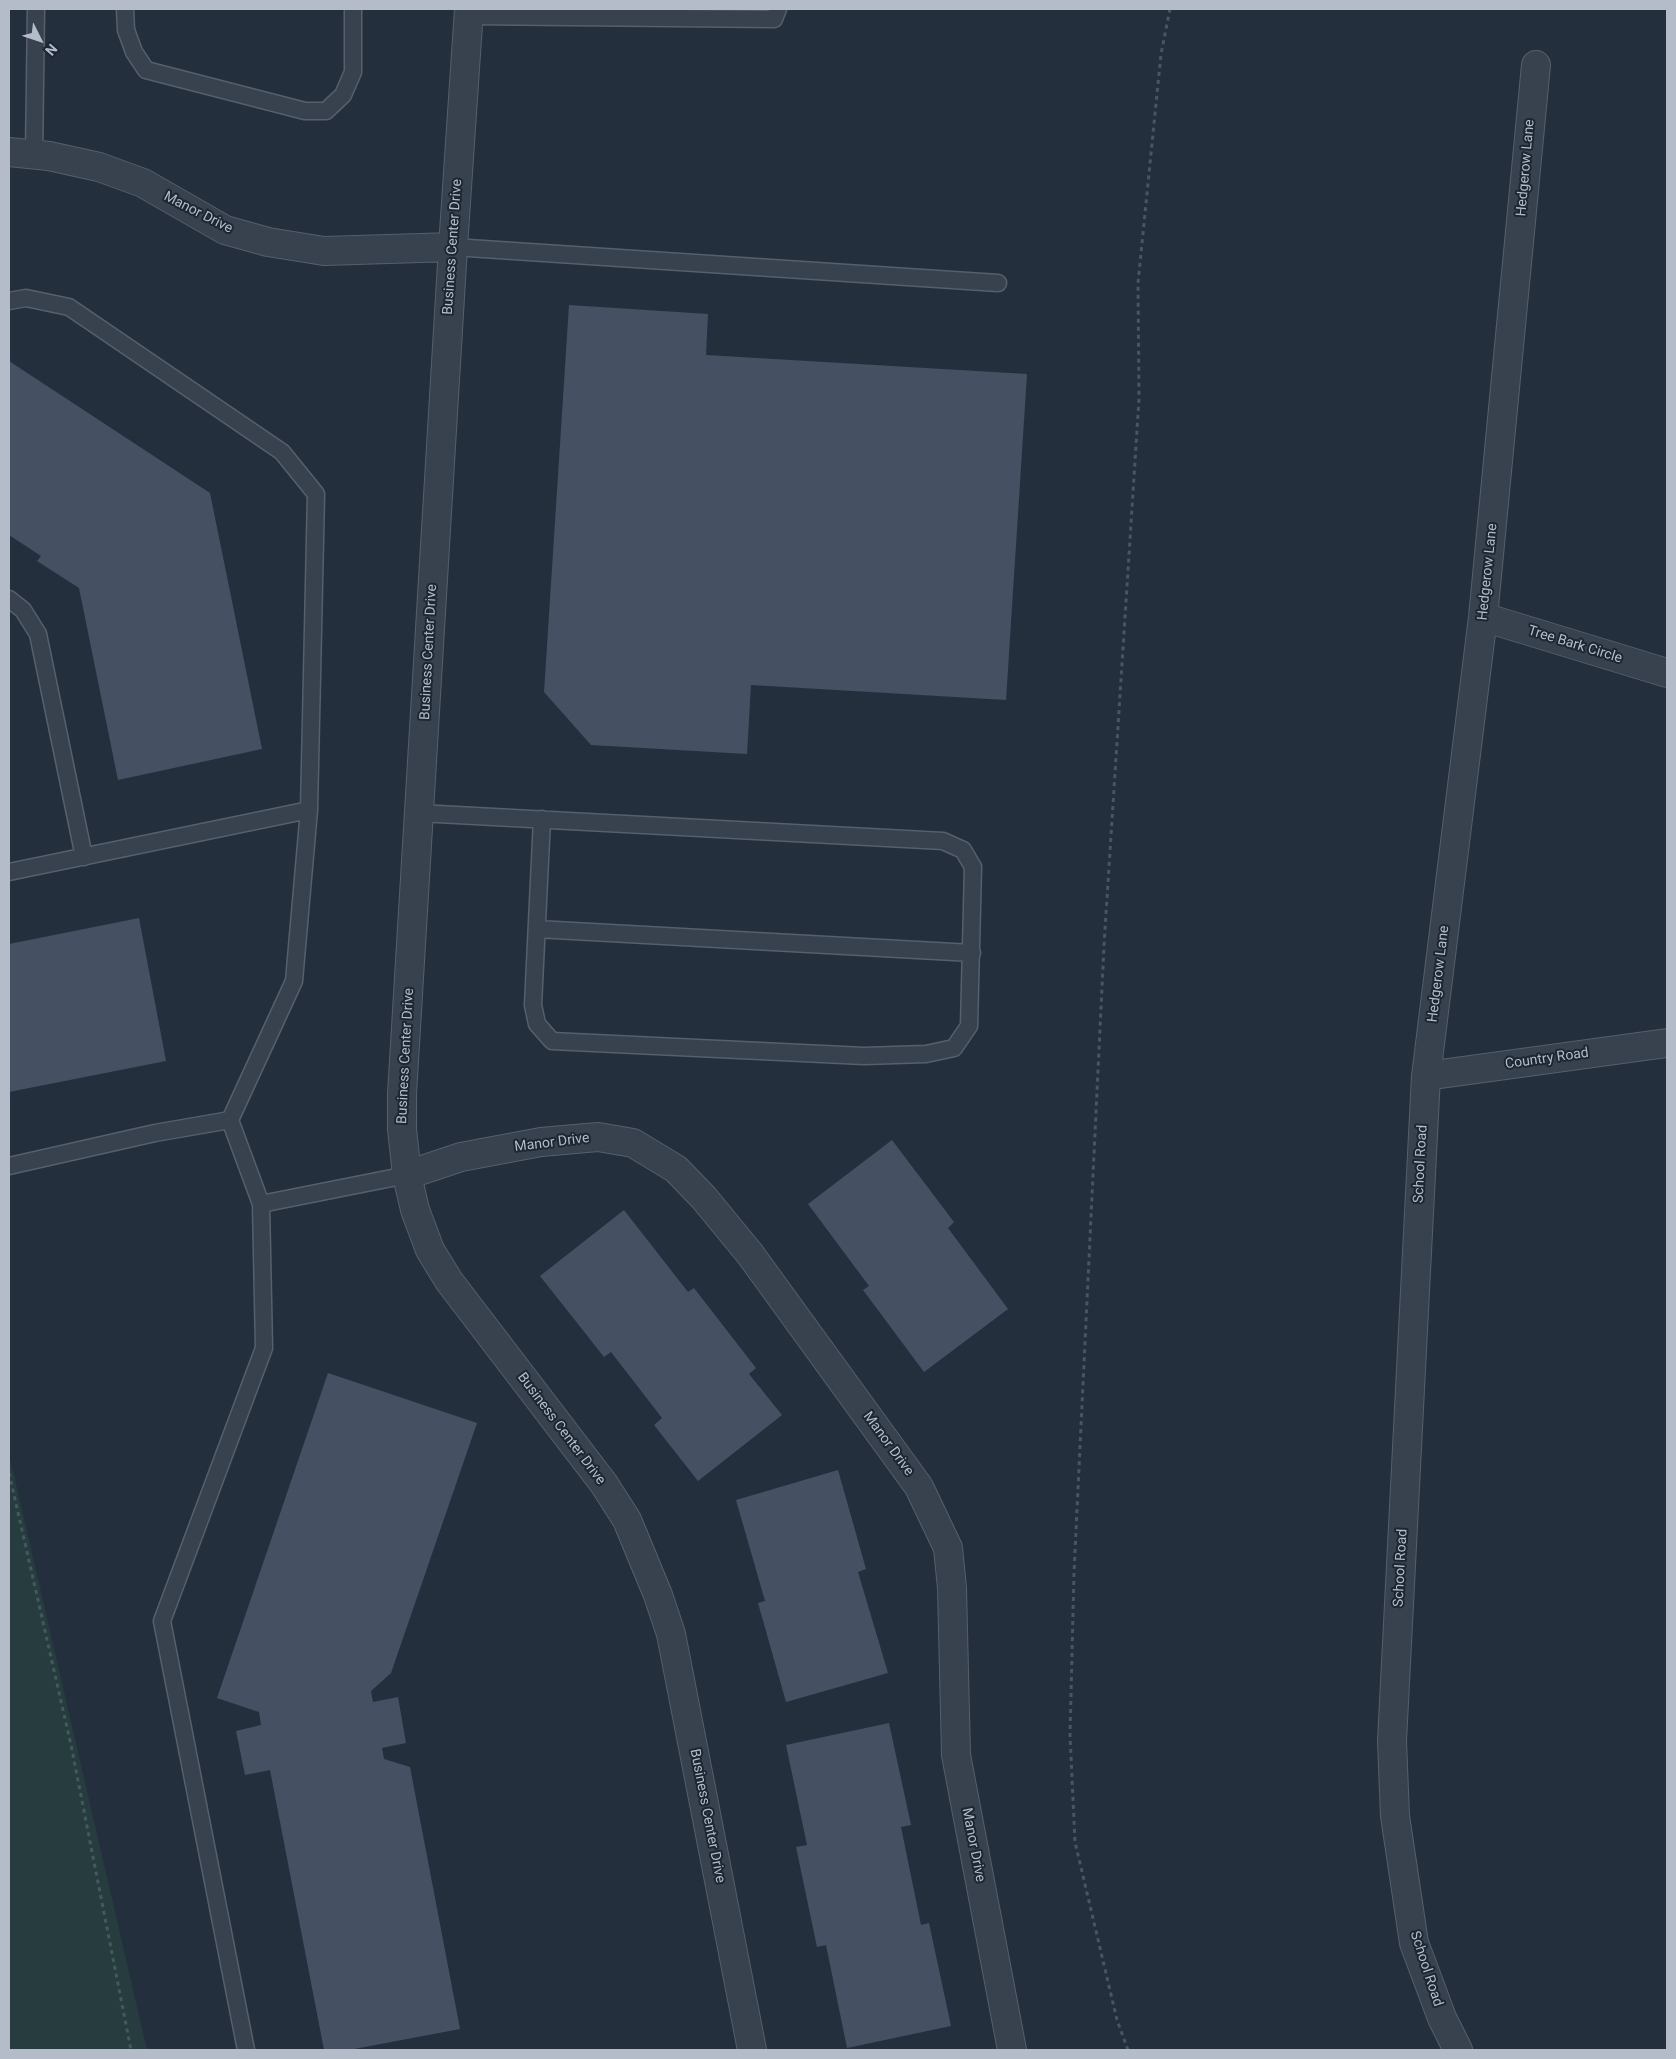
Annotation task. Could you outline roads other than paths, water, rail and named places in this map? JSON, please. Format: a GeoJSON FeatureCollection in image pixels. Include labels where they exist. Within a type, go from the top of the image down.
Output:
{"type":"FeatureCollection","features":[{"type":"Feature","properties":{"kind":"street","name":"Business Center Drive"},"geometry":{"type":"LineString","coordinates":[[469,12],[402,1094],[402,1129],[407,1175],[415,1210],[430,1250],[449,1281],[604,1484],[627,1520],[658,1595],[671,1634],[752,2050]]}},
{"type":"Feature","properties":{"kind":"street","name":"Hedgerow Lane"},"geometry":{"type":"LineString","coordinates":[[1426,1076],[1484,617],[1536,66]]}},
{"type":"Feature","properties":{"kind":"street","name":"Manor Drive"},"geometry":{"type":"LineString","coordinates":[[21,153],[49,156],[108,170],[143,183],[225,230],[268,242],[324,251],[453,248]]}},
{"type":"Feature","properties":{"kind":"street","name":"Tree Bark Circle"},"geometry":{"type":"LineString","coordinates":[[1484,617],[1667,673]]}},
{"type":"Feature","properties":{"kind":"street","name":"Country Road"},"geometry":{"type":"LineString","coordinates":[[1426,1076],[1667,1043]]}},
{"type":"Feature","properties":{"kind":"street","name":"School Road"},"geometry":{"type":"LineString","coordinates":[[1426,1076],[1392,1741],[1395,1816],[1414,1943],[1442,2018],[1458,2050]]}},
{"type":"Feature","properties":{"kind":"street","name":"Manor Drive"},"geometry":{"type":"LineString","coordinates":[[407,1175],[461,1157],[541,1142],[598,1137],[633,1143],[669,1165],[704,1198],[750,1254],[919,1487],[948,1548],[952,1588],[956,1755],[1012,2050]]}},
{"type":"Feature","properties":{"kind":"lane"},"geometry":{"type":"LineString","coordinates":[[21,153],[36,9]]}},
{"type":"Feature","properties":{"kind":"lane"},"geometry":{"type":"LineString","coordinates":[[124,9],[126,30],[134,52],[146,70],[305,111],[326,111],[343,95],[353,72],[353,9]]}},
{"type":"Feature","properties":{"kind":"lane"},"geometry":{"type":"LineString","coordinates":[[469,12],[774,19],[778,9]]}},
{"type":"Feature","properties":{"kind":"lane"},"geometry":{"type":"LineString","coordinates":[[453,248],[998,283]]}},
{"type":"Feature","properties":{"kind":"lane"},"geometry":{"type":"LineString","coordinates":[[9,302],[26,298],[69,307],[282,452],[316,494],[309,810],[294,981],[230,1120],[261,1204],[264,1348],[162,1620],[246,2050]]}},
{"type":"Feature","properties":{"kind":"lane"},"geometry":{"type":"LineString","coordinates":[[9,599],[23,610],[38,634],[84,857]]}},
{"type":"Feature","properties":{"kind":"lane"},"geometry":{"type":"LineString","coordinates":[[9,872],[309,810]]}},
{"type":"Feature","properties":{"kind":"lane"},"geometry":{"type":"LineString","coordinates":[[419,813],[542,819],[944,841],[963,850],[973,867],[969,1026],[954,1048],[926,1054],[864,1056],[552,1041],[537,1024],[533,1005],[542,819]]}},
{"type":"Feature","properties":{"kind":"lane"},"geometry":{"type":"LineString","coordinates":[[537,929],[972,953]]}},
{"type":"Feature","properties":{"kind":"lane"},"geometry":{"type":"LineString","coordinates":[[9,1166],[155,1133],[230,1120]]}},
{"type":"Feature","properties":{"kind":"lane"},"geometry":{"type":"LineString","coordinates":[[261,1204],[407,1175]]}}]}
